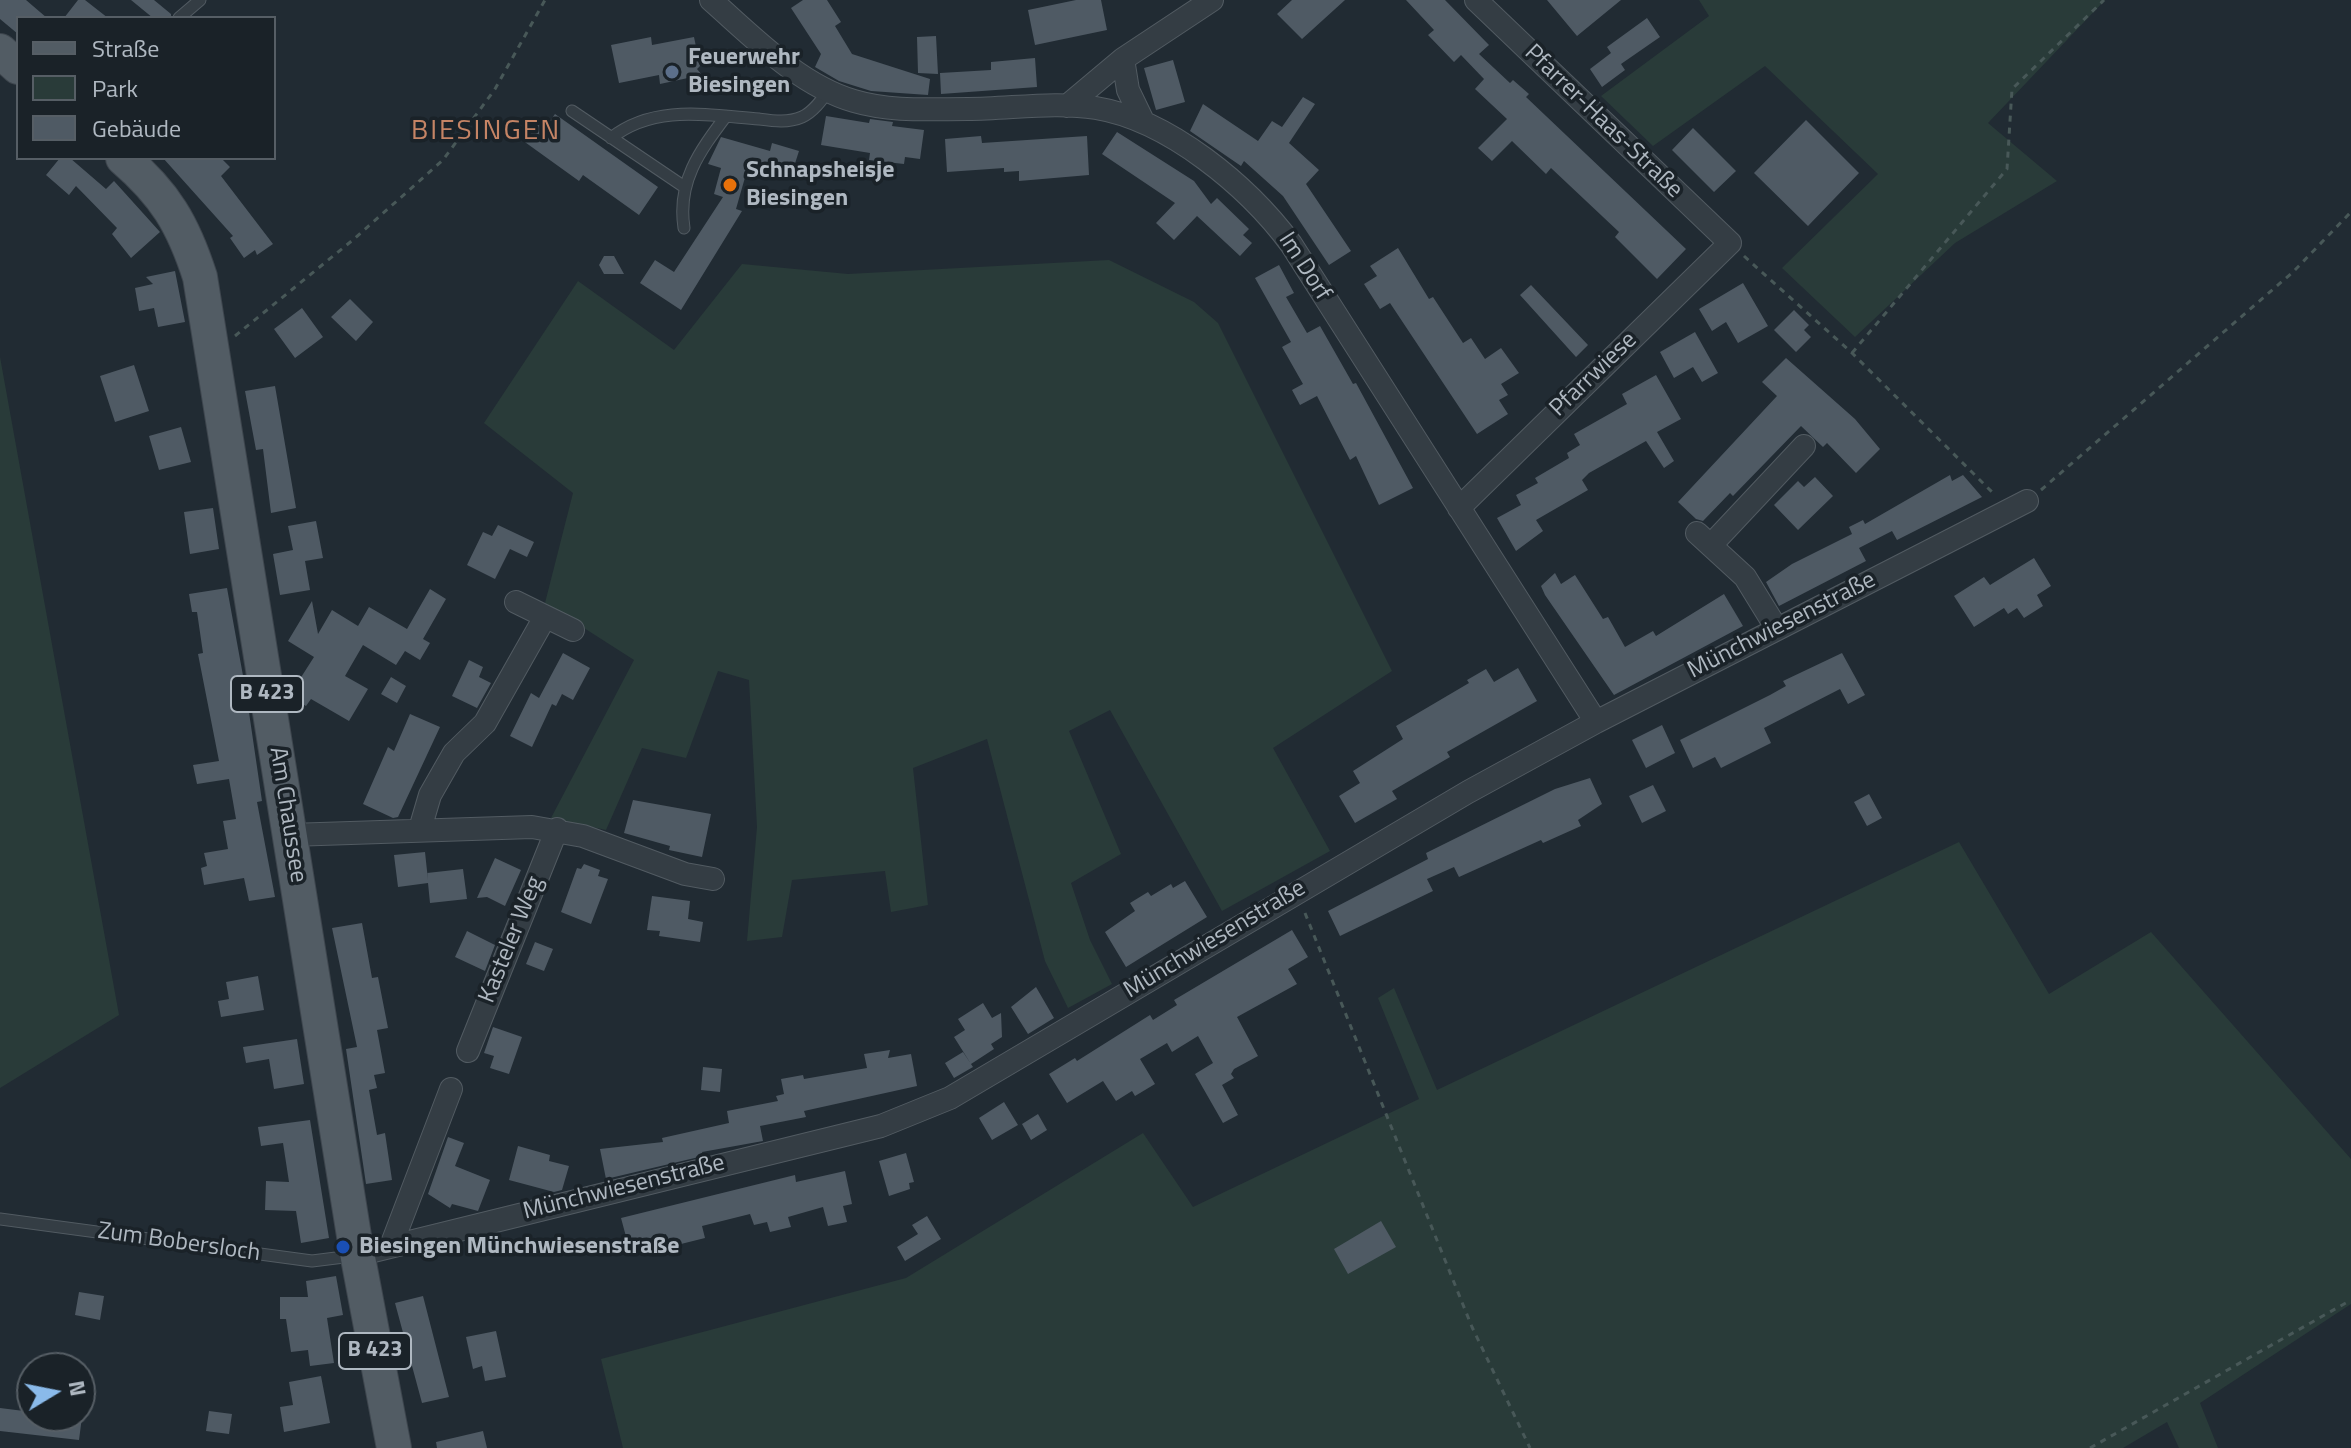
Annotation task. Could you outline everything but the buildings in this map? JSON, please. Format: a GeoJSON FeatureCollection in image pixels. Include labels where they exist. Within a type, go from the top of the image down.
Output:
{"type":"FeatureCollection","features":[{"type":"Feature","properties":{"kind":"main road"},"geometry":{"type":"LineString","coordinates":[[0,51],[16,65]]}},
{"type":"Feature","properties":{"kind":"main road","name":"Am Chaussee"},"geometry":{"type":"LineString","coordinates":[[125,160],[162,196],[189,242],[200,277],[357,1255],[394,1448]]}},
{"type":"Feature","properties":{"kind":"street","name":"Im Dorf"},"geometry":{"type":"LineString","coordinates":[[711,0],[761,43],[828,91],[877,107],[908,110],[1093,107],[1142,119],[1227,178],[1273,221],[1596,722]]}},
{"type":"Feature","properties":{"kind":"street"},"geometry":{"type":"LineString","coordinates":[[1067,106],[1123,59],[1212,0]]}},
{"type":"Feature","properties":{"kind":"street","name":"Pfarrer-Haas-Straße"},"geometry":{"type":"LineString","coordinates":[[1476,0],[1730,243]]}},
{"type":"Feature","properties":{"kind":"street"},"geometry":{"type":"LineString","coordinates":[[1123,59],[1128,90],[1142,119]]}},
{"type":"Feature","properties":{"kind":"street","name":"Pfarrwiese"},"geometry":{"type":"LineString","coordinates":[[1459,508],[1730,243]]}},
{"type":"Feature","properties":{"kind":"street"},"geometry":{"type":"LineString","coordinates":[[1777,629],[1745,577],[1704,539],[1804,446]]}},
{"type":"Feature","properties":{"kind":"street","name":"Münchwiesenstraße"},"geometry":{"type":"LineString","coordinates":[[357,1255],[881,1126],[915,1114],[1004,1067],[1296,891],[1596,722],[2018,506]]}},
{"type":"Feature","properties":{"kind":"street"},"geometry":{"type":"LineString","coordinates":[[516,602],[573,630]]}},
{"type":"Feature","properties":{"kind":"street"},"geometry":{"type":"LineString","coordinates":[[420,829],[430,795],[448,763],[485,723],[545,617]]}},
{"type":"Feature","properties":{"kind":"street"},"geometry":{"type":"LineString","coordinates":[[290,835],[420,829],[557,829],[685,874],[713,879]]}},
{"type":"Feature","properties":{"kind":"street","name":"Kasteler Weg"},"geometry":{"type":"LineString","coordinates":[[468,1051],[557,829]]}},
{"type":"Feature","properties":{"kind":"street"},"geometry":{"type":"LineString","coordinates":[[391,1246],[451,1089]]}},
{"type":"Feature","properties":{"kind":"lane"},"geometry":{"type":"LineString","coordinates":[[181,16],[200,0]]}},
{"type":"Feature","properties":{"kind":"lane"},"geometry":{"type":"LineString","coordinates":[[611,138],[626,126],[645,119],[701,113],[793,119],[817,106],[828,91]]}},
{"type":"Feature","properties":{"kind":"lane"},"geometry":{"type":"LineString","coordinates":[[572,111],[683,186]]}},
{"type":"Feature","properties":{"kind":"lane"},"geometry":{"type":"LineString","coordinates":[[684,228],[683,186],[691,166],[726,116]]}},
{"type":"Feature","properties":{"kind":"lane","name":"Zum Bobersloch"},"geometry":{"type":"LineString","coordinates":[[0,1219],[312,1261],[357,1255]]}},
{"type":"Feature","properties":{"kind":"path"},"geometry":{"type":"LineString","coordinates":[[213,354],[354,239],[443,160],[495,89],[545,0]]}},
{"type":"Feature","properties":{"kind":"path"},"geometry":{"type":"LineString","coordinates":[[1852,353],[2007,169],[2012,89],[2104,0]]}},
{"type":"Feature","properties":{"kind":"path"},"geometry":{"type":"LineString","coordinates":[[1730,243],[2018,506],[2293,272],[2351,212]]}},
{"type":"Feature","properties":{"kind":"path"},"geometry":{"type":"LineString","coordinates":[[1296,891],[1472,1327],[1530,1448]]}},
{"type":"Feature","properties":{"kind":"path"},"geometry":{"type":"LineString","coordinates":[[2090,1448],[2351,1300]]}},
{"type":"Feature","properties":{"kind":"green space"},"geometry":{"type":"Polygon","coordinates":[[[1699,0],[2105,0],[1988,123],[2057,181],[1955,243],[1855,337],[1782,268],[1878,174],[1765,66],[1653,146],[1601,96],[1709,16],[1699,0]]]}},
{"type":"Feature","properties":{"kind":"green space"},"geometry":{"type":"Polygon","coordinates":[[[1109,260],[1194,302],[1218,323],[1392,671],[1273,748],[1330,851],[1222,911],[1110,710],[1069,731],[1121,854],[1071,883],[1090,940],[1112,984],[1068,1008],[1045,961],[987,739],[913,768],[928,905],[891,912],[885,871],[792,880],[782,937],[747,941],[757,827],[749,680],[718,671],[686,758],[642,748],[606,830],[551,818],[634,660],[545,603],[573,493],[484,423],[578,281],[674,350],[742,264],[848,274],[1109,260]]]}},
{"type":"Feature","properties":{"kind":"green space"},"geometry":{"type":"Polygon","coordinates":[[[0,357],[119,1015],[0,1088],[0,357]]]}},
{"type":"Feature","properties":{"kind":"green space"},"geometry":{"type":"Polygon","coordinates":[[[1959,842],[2049,994],[2151,932],[2351,1159],[2351,1304],[2200,1403],[2218,1448],[2179,1448],[2167,1422],[2123,1448],[623,1448],[601,1359],[906,1278],[1143,1133],[1193,1207],[1419,1099],[1378,998],[1394,988],[1437,1090],[1959,842]]]}},
{"type":"Feature","properties":{"kind":"place","name":"Feuerwehr Biesingen"},"geometry":{"type":"Point","coordinates":[672,72]}},
{"type":"Feature","properties":{"kind":"place","name":"Schnapsheisje Biesingen"},"geometry":{"type":"Point","coordinates":[730,185]}},
{"type":"Feature","properties":{"kind":"place","name":"Biesingen Münchwiesenstraße"},"geometry":{"type":"Point","coordinates":[343,1247]}},
{"type":"Feature","properties":{"kind":"district","name":"BIESINGEN"},"geometry":{"type":"Point","coordinates":[486,132]}}]}
